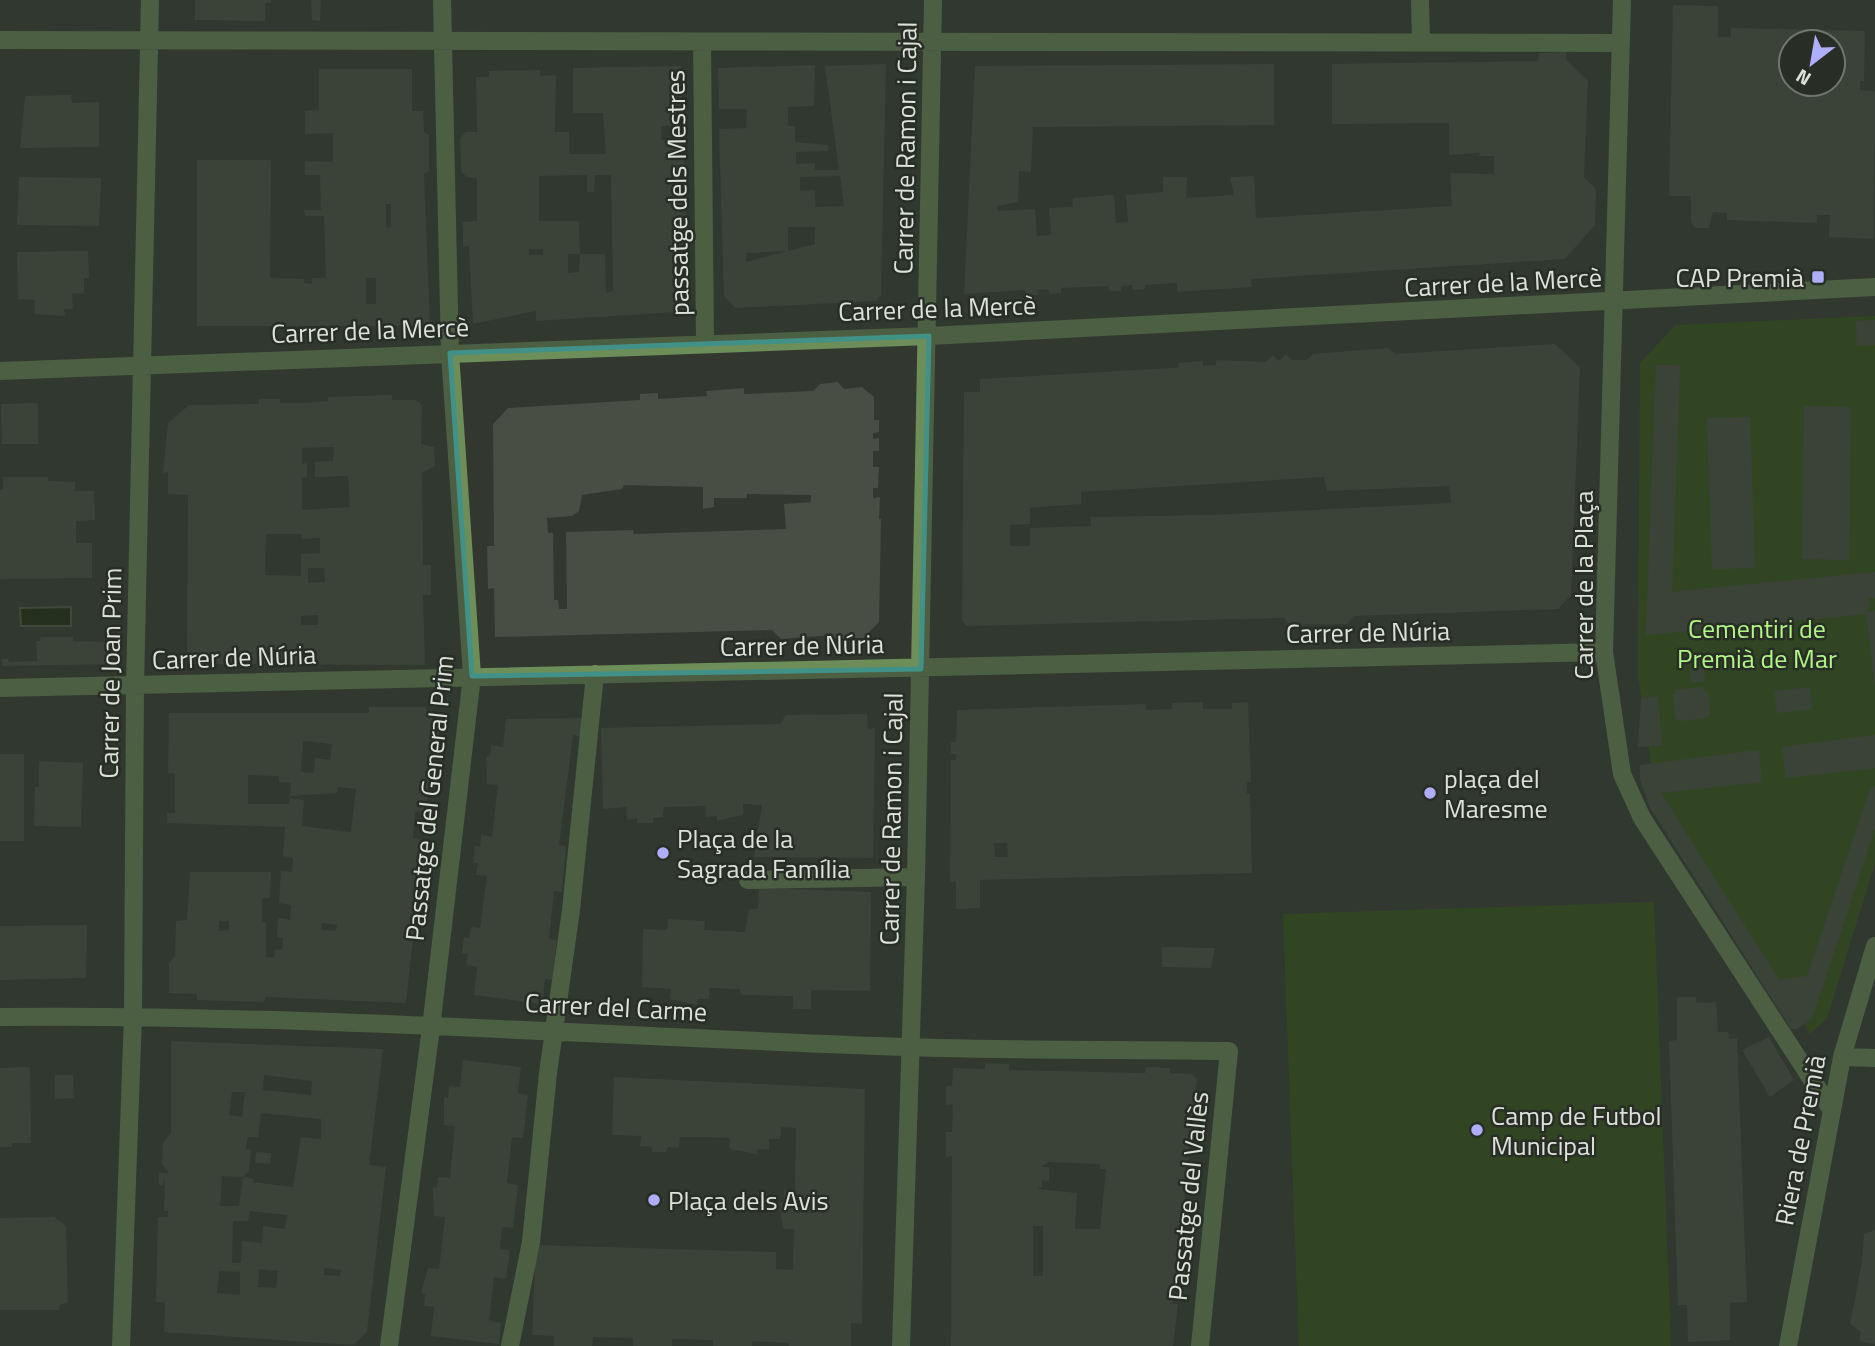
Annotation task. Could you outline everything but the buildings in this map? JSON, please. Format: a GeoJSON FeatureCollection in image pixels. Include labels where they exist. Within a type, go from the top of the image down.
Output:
{"type":"FeatureCollection","features":[{"type":"Feature","properties":{"kind":"street","name":"Carrer de Joan Prim"},"geometry":{"type":"LineString","coordinates":[[121,1346],[133,1016],[135,687],[150,0]]}},
{"type":"Feature","properties":{"kind":"street","name":"Passatge del General Prim"},"geometry":{"type":"LineString","coordinates":[[389,1346],[431,1028],[472,676],[450,353],[442,0]]}},
{"type":"Feature","properties":{"kind":"street","name":"Carrer de Ramon i Cajal"},"geometry":{"type":"LineString","coordinates":[[901,1346],[912,1047],[929,336],[933,0]]}},
{"type":"Feature","properties":{"kind":"street"},"geometry":{"type":"LineString","coordinates":[[1420,0],[1421,43]]}},
{"type":"Feature","properties":{"kind":"street","name":"Carrer de la Plaça"},"geometry":{"type":"LineString","coordinates":[[1622,0],[1604,652],[1622,774],[1642,818],[1831,1109]]}},
{"type":"Feature","properties":{"kind":"street"},"geometry":{"type":"LineString","coordinates":[[0,40],[149,43],[1621,43]]}},
{"type":"Feature","properties":{"kind":"street","name":"passatge dels Mestres"},"geometry":{"type":"LineString","coordinates":[[702,43],[705,342]]}},
{"type":"Feature","properties":{"kind":"street","name":"Carrer de la Mercè"},"geometry":{"type":"LineString","coordinates":[[0,371],[705,342],[929,336],[1875,288]]}},
{"type":"Feature","properties":{"kind":"street","name":"Carrer de Núria"},"geometry":{"type":"LineString","coordinates":[[0,688],[1604,652]]}},
{"type":"Feature","properties":{"kind":"street"},"geometry":{"type":"LineString","coordinates":[[510,1346],[531,1241],[596,674]]}},
{"type":"Feature","properties":{"kind":"street"},"geometry":{"type":"LineString","coordinates":[[748,880],[916,877]]}},
{"type":"Feature","properties":{"kind":"street","name":"Riera de Premià"},"geometry":{"type":"LineString","coordinates":[[1788,1346],[1842,1057],[1875,946]]}},
{"type":"Feature","properties":{"kind":"street","name":"Carrer del Carme"},"geometry":{"type":"LineString","coordinates":[[0,1017],[133,1016],[431,1028],[555,1030],[912,1047],[1229,1051]]}},
{"type":"Feature","properties":{"kind":"street","name":"Passatge del Vallès"},"geometry":{"type":"LineString","coordinates":[[1200,1346],[1229,1051]]}},
{"type":"Feature","properties":{"kind":"street"},"geometry":{"type":"LineString","coordinates":[[1842,1057],[1875,1058]]}},
{"type":"Feature","properties":{"kind":"highlighted area"},"geometry":{"type":"Polygon","coordinates":[[[929,336],[921,669],[472,676],[450,353],[929,336]]]}},
{"type":"Feature","properties":{"kind":"green space","name":"Cementiri de Premià de Mar"},"geometry":{"type":"Polygon","coordinates":[[[1875,316],[1875,863],[1827,1018],[1810,1034],[1654,784],[1638,674],[1640,363],[1676,325],[1875,316]]]}},
{"type":"Feature","properties":{"kind":"green space","name":"Camp de Futbol Municipal"},"geometry":{"type":"Polygon","coordinates":[[[1654,902],[1671,1346],[1299,1346],[1283,914],[1654,902]]]}},
{"type":"Feature","properties":{"kind":"shaded area"},"geometry":{"type":"Polygon","coordinates":[[[71,607],[71,626],[21,626],[20,608],[71,607]]]}},
{"type":"Feature","properties":{"kind":"place","name":"CAP Premià"},"geometry":{"type":"Point","coordinates":[1818,277]}},
{"type":"Feature","properties":{"kind":"place","name":"plaça del Maresme"},"geometry":{"type":"Point","coordinates":[1430,793]}},
{"type":"Feature","properties":{"kind":"place","name":"Plaça de la Sagrada Família"},"geometry":{"type":"Point","coordinates":[663,853]}},
{"type":"Feature","properties":{"kind":"place","name":"Camp de Futbol Municipal"},"geometry":{"type":"Point","coordinates":[1477,1130]}},
{"type":"Feature","properties":{"kind":"place","name":"Plaça dels Avis"},"geometry":{"type":"Point","coordinates":[654,1200]}}]}
